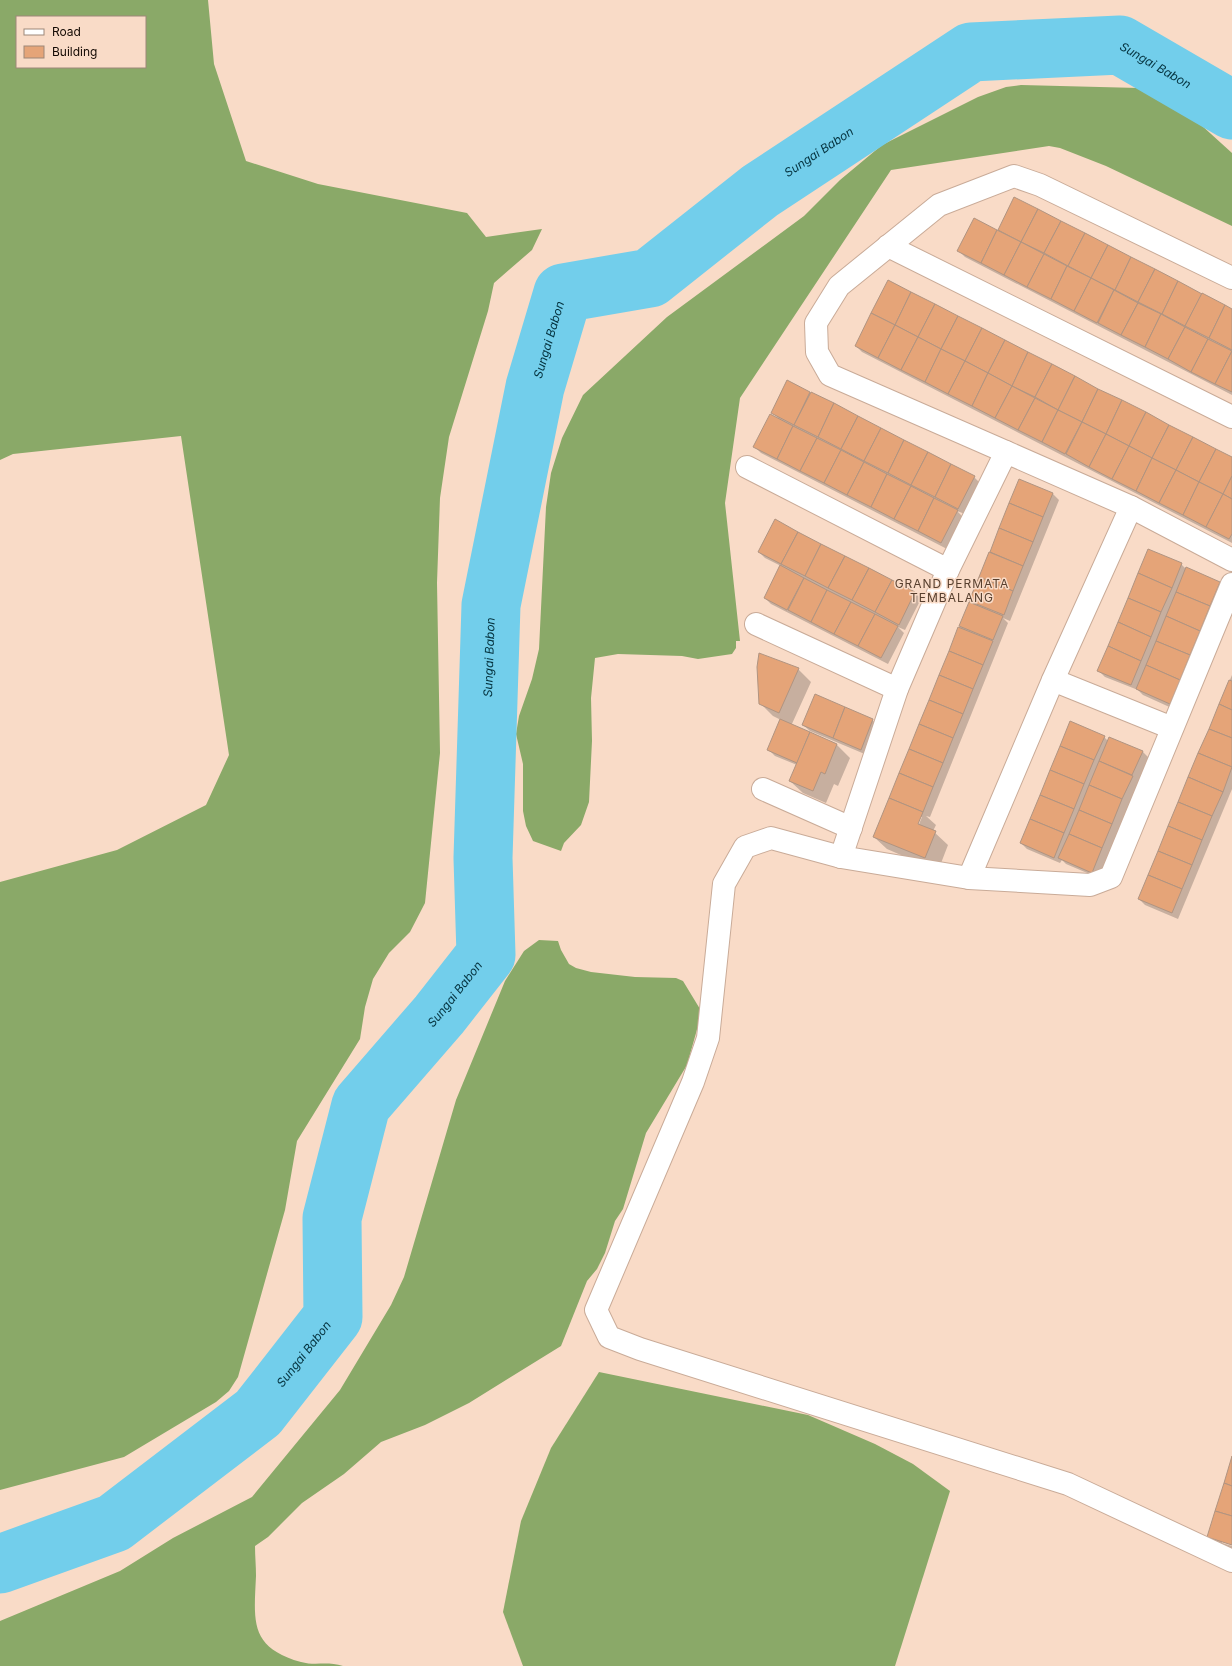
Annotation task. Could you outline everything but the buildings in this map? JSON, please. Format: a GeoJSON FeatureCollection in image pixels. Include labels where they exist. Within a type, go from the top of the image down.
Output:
{"type":"FeatureCollection","features":[{"type":"Feature","properties":{"kind":"street"},"geometry":{"type":"LineString","coordinates":[[1232,278],[1040,185],[1014,176],[940,205],[839,286],[816,324],[817,352],[830,375],[1131,507],[1232,560]]}},
{"type":"Feature","properties":{"kind":"street"},"geometry":{"type":"LineString","coordinates":[[888,246],[1232,417]]}},
{"type":"Feature","properties":{"kind":"street"},"geometry":{"type":"LineString","coordinates":[[841,857],[897,689],[948,570],[1006,452]]}},
{"type":"Feature","properties":{"kind":"street"},"geometry":{"type":"LineString","coordinates":[[747,467],[948,570]]}},
{"type":"Feature","properties":{"kind":"street"},"geometry":{"type":"LineString","coordinates":[[969,878],[1054,680],[1131,507]]}},
{"type":"Feature","properties":{"kind":"street"},"geometry":{"type":"LineString","coordinates":[[1232,584],[1111,877],[1090,885],[969,878],[841,857],[771,838],[745,847],[724,884],[708,1038],[693,1082],[596,1310],[609,1337],[648,1352],[1068,1484],[1232,1561]]}},
{"type":"Feature","properties":{"kind":"street"},"geometry":{"type":"LineString","coordinates":[[756,624],[897,689]]}},
{"type":"Feature","properties":{"kind":"street"},"geometry":{"type":"LineString","coordinates":[[1054,680],[1172,728]]}},
{"type":"Feature","properties":{"kind":"street"},"geometry":{"type":"LineString","coordinates":[[763,789],[851,828]]}},
{"type":"Feature","properties":{"kind":"green space"},"geometry":{"type":"Polygon","coordinates":[[[0,0],[208,0],[214,64],[246,161],[318,184],[467,213],[486,237],[542,229],[532,250],[494,283],[488,311],[449,437],[440,498],[437,583],[440,753],[425,903],[410,932],[389,953],[373,979],[365,1007],[360,1039],[297,1141],[285,1210],[238,1377],[229,1391],[216,1402],[124,1457],[0,1490],[0,882],[117,850],[206,805],[229,755],[181,436],[13,454],[0,460],[0,0]]]}},
{"type":"Feature","properties":{"kind":"green space"},"geometry":{"type":"Polygon","coordinates":[[[1021,85],[1139,88],[1168,95],[1232,153],[1232,226],[1106,166],[1060,148],[1049,146],[891,170],[740,398],[725,503],[740,641],[736,641],[736,648],[732,654],[698,659],[682,656],[618,654],[595,658],[591,698],[592,741],[589,802],[581,825],[564,843],[561,851],[533,841],[526,826],[523,811],[523,764],[516,734],[519,716],[532,679],[539,649],[546,507],[551,473],[562,438],[583,395],[667,317],[804,216],[840,180],[882,145],[978,97],[1006,87],[1021,85]]]}},
{"type":"Feature","properties":{"kind":"green space"},"geometry":{"type":"Polygon","coordinates":[[[539,940],[558,941],[569,964],[576,968],[591,972],[635,977],[676,978],[683,981],[700,1009],[698,1026],[687,1065],[646,1133],[623,1209],[615,1221],[605,1253],[597,1269],[587,1281],[561,1346],[469,1403],[425,1425],[381,1442],[344,1474],[302,1503],[268,1537],[255,1546],[256,1619],[258,1630],[263,1640],[272,1649],[284,1656],[301,1662],[343,1666],[0,1666],[0,1621],[120,1571],[173,1538],[252,1497],[340,1390],[391,1305],[404,1277],[456,1100],[505,981],[524,951],[539,940]]]}},
{"type":"Feature","properties":{"kind":"green space"},"geometry":{"type":"Polygon","coordinates":[[[599,1372],[808,1415],[875,1444],[913,1464],[950,1491],[895,1666],[523,1666],[503,1612],[521,1521],[551,1448],[599,1372]]]}},
{"type":"Feature","properties":{"kind":"waterway","name":"Sungai Babon"},"geometry":{"type":"LineString","coordinates":[[0,1564],[114,1523],[258,1413],[333,1317],[332,1218],[361,1105],[439,1015],[486,955],[483,858],[491,605],[535,387],[563,293],[650,278],[760,191],[971,52],[1120,45],[1232,110]]}},
{"type":"Feature","properties":{"kind":"district","name":"GRAND PERMATA TEMBALANG"},"geometry":{"type":"Point","coordinates":[952,591]}}]}
